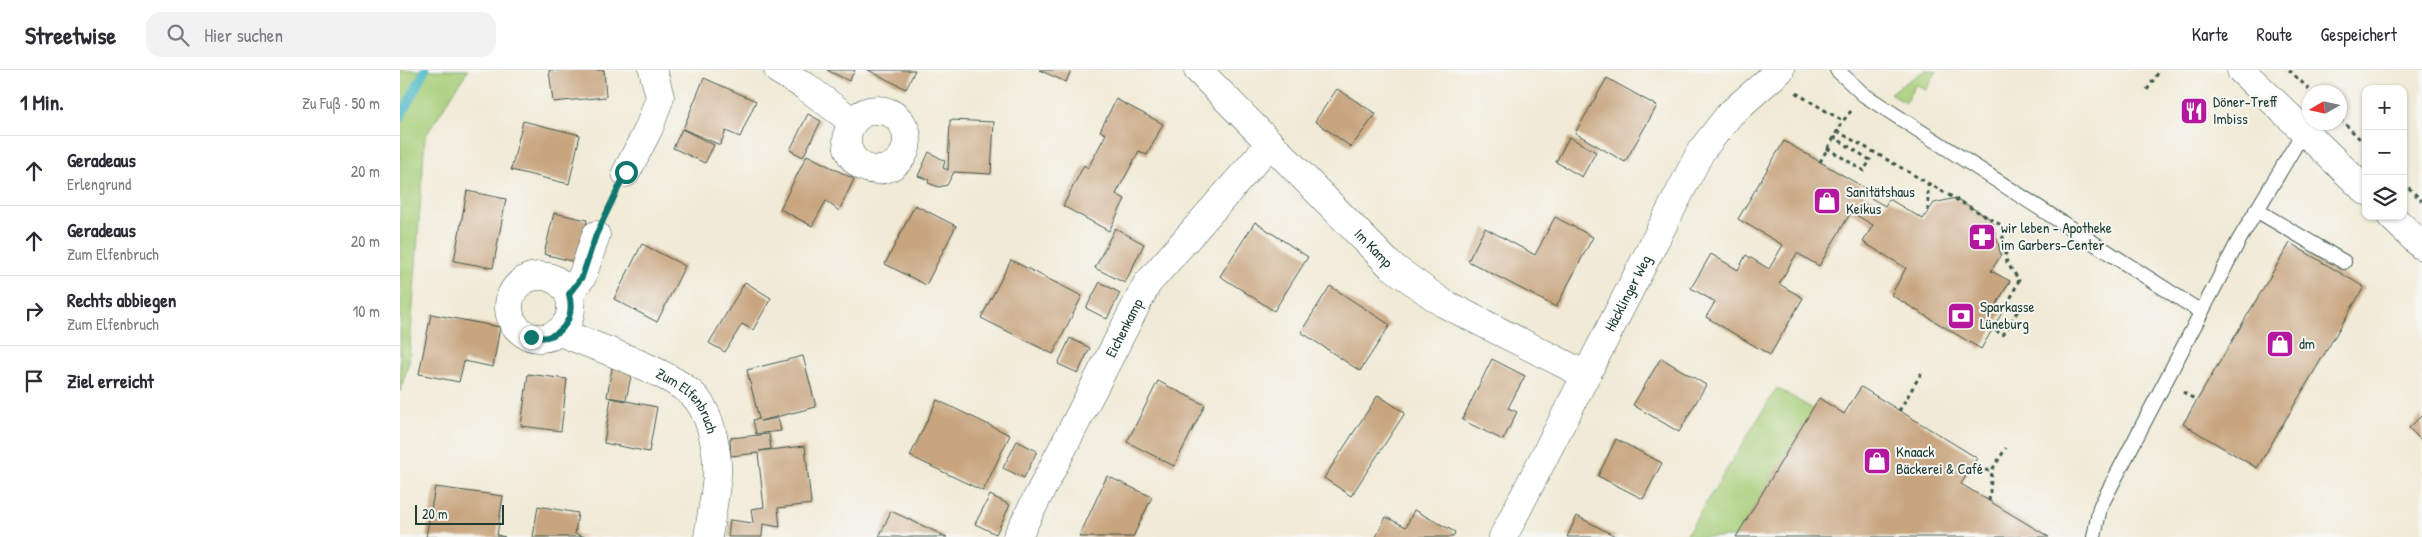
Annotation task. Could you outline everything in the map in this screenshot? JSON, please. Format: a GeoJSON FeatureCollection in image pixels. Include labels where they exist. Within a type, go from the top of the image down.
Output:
{"type":"FeatureCollection","features":[{"type":"Feature","properties":{"kind":"street"},"geometry":{"type":"LineString","coordinates":[[626,172],[649,128],[660,97],[653,70]]}},
{"type":"Feature","properties":{"kind":"street"},"geometry":{"type":"LineString","coordinates":[[778,70],[805,86],[853,122]]}},
{"type":"Feature","properties":{"kind":"street","name":"Im Kamp"},"geometry":{"type":"LineString","coordinates":[[1198,70],[1390,265],[1443,303],[1586,375]]}},
{"type":"Feature","properties":{"kind":"street"},"geometry":{"type":"LineString","coordinates":[[2241,70],[2362,187]]}},
{"type":"Feature","properties":{"kind":"street","name":"Häcklinger Weg"},"geometry":{"type":"LineString","coordinates":[[1503,537],[1701,151],[1730,114],[1778,72]]}},
{"type":"Feature","properties":{"kind":"street","name":"Eichenkamp"},"geometry":{"type":"LineString","coordinates":[[1017,537],[1147,284],[1270,144]]}},
{"type":"Feature","properties":{"kind":"street"},"geometry":{"type":"LineString","coordinates":[[2395,220],[2422,246]]}},
{"type":"Feature","properties":{"kind":"street"},"geometry":{"type":"LineString","coordinates":[[569,294],[582,277],[596,235]]}},
{"type":"Feature","properties":{"kind":"street"},"geometry":{"type":"LineString","coordinates":[[535,276],[555,279],[569,294],[572,304],[567,324],[560,332],[551,337],[541,339],[526,334],[514,324],[510,315],[509,305],[517,286],[535,276]]}},
{"type":"Feature","properties":{"kind":"street","name":"Zum Elfenbruch"},"geometry":{"type":"LineString","coordinates":[[560,332],[676,381],[698,400],[709,422],[717,475],[708,537]]}},
{"type":"Feature","properties":{"kind":"lane"},"geometry":{"type":"LineString","coordinates":[[1837,70],[1864,95],[2202,312]]}},
{"type":"Feature","properties":{"kind":"lane"},"geometry":{"type":"LineString","coordinates":[[2094,537],[2100,507],[2256,210],[2304,131]]}},
{"type":"Feature","properties":{"kind":"lane"},"geometry":{"type":"LineString","coordinates":[[2256,210],[2344,262]]}},
{"type":"Feature","properties":{"kind":"path"},"geometry":{"type":"LineString","coordinates":[[2147,90],[2160,70]]}},
{"type":"Feature","properties":{"kind":"path"},"geometry":{"type":"LineString","coordinates":[[2289,70],[2305,85]]}},
{"type":"Feature","properties":{"kind":"path"},"geometry":{"type":"LineString","coordinates":[[1778,72],[1788,88],[1843,121],[1820,162]]}},
{"type":"Feature","properties":{"kind":"path"},"geometry":{"type":"LineString","coordinates":[[2347,126],[2362,141]]}},
{"type":"Feature","properties":{"kind":"path"},"geometry":{"type":"LineString","coordinates":[[1837,131],[2001,225],[2007,262],[2019,280],[2008,306],[2017,312],[2004,335],[1993,329]]}},
{"type":"Feature","properties":{"kind":"path"},"geometry":{"type":"LineString","coordinates":[[1827,148],[1864,170],[1870,160],[1834,137]]}},
{"type":"Feature","properties":{"kind":"path"},"geometry":{"type":"LineString","coordinates":[[596,235],[626,172]]}},
{"type":"Feature","properties":{"kind":"path"},"geometry":{"type":"LineString","coordinates":[[1928,183],[1928,211]]}},
{"type":"Feature","properties":{"kind":"path"},"geometry":{"type":"LineString","coordinates":[[2407,186],[2422,201]]}},
{"type":"Feature","properties":{"kind":"path"},"geometry":{"type":"LineString","coordinates":[[1997,238],[2003,237]]}},
{"type":"Feature","properties":{"kind":"path"},"geometry":{"type":"LineString","coordinates":[[1900,411],[1922,372]]}},
{"type":"Feature","properties":{"kind":"path"},"geometry":{"type":"LineString","coordinates":[[1989,500],[1992,470],[2006,448]]}},
{"type":"Feature","properties":{"kind":"path"},"geometry":{"type":"LineString","coordinates":[[1969,471],[1992,470]]}},
{"type":"Feature","properties":{"kind":"green space"},"geometry":{"type":"Polygon","coordinates":[[[400,70],[468,70],[425,137],[409,362],[400,392],[400,70]]]}},
{"type":"Feature","properties":{"kind":"green space"},"geometry":{"type":"Polygon","coordinates":[[[1925,70],[1937,71],[1926,90],[1916,84],[1905,103],[1890,93],[1925,70]]]}},
{"type":"Feature","properties":{"kind":"green space"},"geometry":{"type":"Polygon","coordinates":[[[1777,388],[1813,409],[1736,537],[1685,537],[1777,388]]]}},
{"type":"Feature","properties":{"kind":"building"},"geometry":{"type":"Polygon","coordinates":[[[549,70],[604,70],[606,97],[553,102],[549,70]]]}},
{"type":"Feature","properties":{"kind":"building"},"geometry":{"type":"Polygon","coordinates":[[[827,70],[855,70],[849,81],[827,70]]]}},
{"type":"Feature","properties":{"kind":"building"},"geometry":{"type":"Polygon","coordinates":[[[868,70],[915,70],[906,89],[868,70]]]}},
{"type":"Feature","properties":{"kind":"building"},"geometry":{"type":"Polygon","coordinates":[[[1039,70],[1071,70],[1066,82],[1039,70]]]}},
{"type":"Feature","properties":{"kind":"building"},"geometry":{"type":"Polygon","coordinates":[[[704,78],[756,101],[740,137],[726,131],[720,145],[683,129],[704,78]]]}},
{"type":"Feature","properties":{"kind":"building"},"geometry":{"type":"Polygon","coordinates":[[[1607,78],[1657,106],[1625,162],[1575,133],[1607,78]]]}},
{"type":"Feature","properties":{"kind":"building"},"geometry":{"type":"Polygon","coordinates":[[[1337,89],[1376,114],[1351,147],[1315,121],[1337,89]]]}},
{"type":"Feature","properties":{"kind":"building"},"geometry":{"type":"Polygon","coordinates":[[[1116,99],[1163,124],[1147,155],[1139,151],[1116,194],[1125,199],[1109,231],[1063,206],[1084,165],[1088,168],[1106,134],[1100,131],[1116,99]]]}},
{"type":"Feature","properties":{"kind":"building"},"geometry":{"type":"Polygon","coordinates":[[[808,114],[821,121],[803,157],[790,150],[808,114]]]}},
{"type":"Feature","properties":{"kind":"building"},"geometry":{"type":"Polygon","coordinates":[[[950,120],[994,122],[991,174],[954,172],[947,185],[939,187],[928,183],[929,180],[918,176],[929,152],[945,161],[943,168],[948,170],[950,120]]]}},
{"type":"Feature","properties":{"kind":"building"},"geometry":{"type":"Polygon","coordinates":[[[523,121],[580,135],[569,184],[511,170],[523,121]]]}},
{"type":"Feature","properties":{"kind":"building"},"geometry":{"type":"Polygon","coordinates":[[[682,129],[714,145],[705,163],[673,148],[682,129]]]}},
{"type":"Feature","properties":{"kind":"building"},"geometry":{"type":"Polygon","coordinates":[[[1569,137],[1596,152],[1582,177],[1556,162],[1569,137]]]}},
{"type":"Feature","properties":{"kind":"building"},"geometry":{"type":"Polygon","coordinates":[[[1784,141],[1865,188],[1862,193],[1885,206],[1889,199],[1923,219],[1934,203],[1956,198],[1992,220],[2001,255],[1991,271],[2010,281],[1995,307],[2003,311],[1981,349],[1891,295],[1906,268],[1863,242],[1873,225],[1851,212],[1819,266],[1797,253],[1779,284],[1803,298],[1770,355],[1706,317],[1715,302],[1691,288],[1711,254],[1738,270],[1746,255],[1769,269],[1783,245],[1738,219],[1784,141]]]}},
{"type":"Feature","properties":{"kind":"building"},"geometry":{"type":"Polygon","coordinates":[[[807,155],[854,179],[839,211],[826,201],[812,226],[780,209],[807,155]]]}},
{"type":"Feature","properties":{"kind":"building"},"geometry":{"type":"Polygon","coordinates":[[[467,191],[506,199],[493,268],[454,261],[467,191]]]}},
{"type":"Feature","properties":{"kind":"building"},"geometry":{"type":"Polygon","coordinates":[[[915,205],[956,226],[926,285],[885,264],[915,205]]]}},
{"type":"Feature","properties":{"kind":"building"},"geometry":{"type":"Polygon","coordinates":[[[554,213],[587,220],[579,263],[544,254],[554,213]]]}},
{"type":"Feature","properties":{"kind":"building"},"geometry":{"type":"Polygon","coordinates":[[[1555,217],[1593,237],[1556,307],[1468,261],[1485,228],[1535,255],[1555,217]]]}},
{"type":"Feature","properties":{"kind":"building"},"geometry":{"type":"Polygon","coordinates":[[[1255,222],[1308,257],[1274,311],[1220,276],[1255,222]]]}},
{"type":"Feature","properties":{"kind":"building"},"geometry":{"type":"Polygon","coordinates":[[[1115,228],[1144,244],[1125,283],[1095,268],[1115,228]]]}},
{"type":"Feature","properties":{"kind":"building","name":"dm"},"geometry":{"type":"Polygon","coordinates":[[[2290,243],[2364,287],[2257,468],[2183,424],[2290,243]]]}},
{"type":"Feature","properties":{"kind":"building"},"geometry":{"type":"Polygon","coordinates":[[[642,244],[685,266],[657,322],[614,299],[642,244]]]}},
{"type":"Feature","properties":{"kind":"building"},"geometry":{"type":"Polygon","coordinates":[[[1011,260],[1082,296],[1053,354],[981,318],[1011,260]]]}},
{"type":"Feature","properties":{"kind":"building"},"geometry":{"type":"Polygon","coordinates":[[[745,282],[771,298],[753,330],[742,324],[725,352],[709,343],[745,282]]]}},
{"type":"Feature","properties":{"kind":"building"},"geometry":{"type":"Polygon","coordinates":[[[1100,282],[1120,293],[1107,319],[1086,308],[1100,282]]]}},
{"type":"Feature","properties":{"kind":"building"},"geometry":{"type":"Polygon","coordinates":[[[1330,286],[1390,325],[1360,371],[1301,332],[1330,286]]]}},
{"type":"Feature","properties":{"kind":"building"},"geometry":{"type":"Polygon","coordinates":[[[431,314],[500,327],[493,367],[464,361],[459,382],[419,374],[431,314]]]}},
{"type":"Feature","properties":{"kind":"building"},"geometry":{"type":"Polygon","coordinates":[[[1070,338],[1090,348],[1078,373],[1058,364],[1070,338]]]}},
{"type":"Feature","properties":{"kind":"building"},"geometry":{"type":"Polygon","coordinates":[[[803,356],[816,407],[760,421],[778,418],[781,431],[756,434],[753,420],[759,419],[747,370],[803,356]]]}},
{"type":"Feature","properties":{"kind":"building"},"geometry":{"type":"Polygon","coordinates":[[[1661,358],[1706,385],[1679,432],[1633,405],[1661,358]]]}},
{"type":"Feature","properties":{"kind":"building"},"geometry":{"type":"Polygon","coordinates":[[[1492,359],[1525,376],[1508,408],[1517,412],[1503,440],[1462,420],[1492,359]]]}},
{"type":"Feature","properties":{"kind":"building"},"geometry":{"type":"Polygon","coordinates":[[[612,368],[632,371],[626,400],[607,397],[612,368]]]}},
{"type":"Feature","properties":{"kind":"building"},"geometry":{"type":"Polygon","coordinates":[[[528,374],[567,379],[561,431],[521,426],[528,374]]]}},
{"type":"Feature","properties":{"kind":"building"},"geometry":{"type":"Polygon","coordinates":[[[1158,381],[1205,405],[1174,466],[1127,442],[1158,381]]]}},
{"type":"Feature","properties":{"kind":"building"},"geometry":{"type":"Polygon","coordinates":[[[1861,387],[1977,458],[1961,484],[2049,537],[1736,537],[1819,398],[1844,414],[1861,387]]]}},
{"type":"Feature","properties":{"kind":"building"},"geometry":{"type":"Polygon","coordinates":[[[1378,395],[1405,413],[1351,496],[1324,478],[1378,395]]]}},
{"type":"Feature","properties":{"kind":"building"},"geometry":{"type":"Polygon","coordinates":[[[611,398],[657,407],[649,452],[604,443],[611,398]]]}},
{"type":"Feature","properties":{"kind":"building"},"geometry":{"type":"Polygon","coordinates":[[[937,400],[1010,435],[983,491],[910,456],[937,400]]]}},
{"type":"Feature","properties":{"kind":"building"},"geometry":{"type":"Polygon","coordinates":[[[2422,415],[2422,441],[2409,428],[2422,415]]]}},
{"type":"Feature","properties":{"kind":"building"},"geometry":{"type":"Polygon","coordinates":[[[769,434],[771,449],[759,451],[805,446],[811,504],[778,508],[780,527],[763,524],[762,537],[728,537],[730,520],[753,523],[751,509],[764,507],[758,453],[731,456],[730,438],[769,434]]]}},
{"type":"Feature","properties":{"kind":"building"},"geometry":{"type":"Polygon","coordinates":[[[1616,439],[1662,463],[1643,499],[1598,476],[1616,439]]]}},
{"type":"Feature","properties":{"kind":"building"},"geometry":{"type":"Polygon","coordinates":[[[1017,441],[1037,451],[1024,478],[1003,468],[1017,441]]]}},
{"type":"Feature","properties":{"kind":"building"},"geometry":{"type":"Polygon","coordinates":[[[1107,476],[1152,497],[1133,537],[1079,537],[1107,476]]]}},
{"type":"Feature","properties":{"kind":"building"},"geometry":{"type":"Polygon","coordinates":[[[435,487],[503,496],[497,535],[505,537],[426,537],[435,487]]]}},
{"type":"Feature","properties":{"kind":"building"},"geometry":{"type":"Polygon","coordinates":[[[990,495],[1010,505],[996,534],[975,524],[990,495]]]}},
{"type":"Feature","properties":{"kind":"building"},"geometry":{"type":"Polygon","coordinates":[[[538,506],[578,513],[575,534],[586,537],[533,537],[538,506]]]}},
{"type":"Feature","properties":{"kind":"building"},"geometry":{"type":"Polygon","coordinates":[[[1414,510],[1455,532],[1453,537],[1376,537],[1386,517],[1406,527],[1414,510]]]}},
{"type":"Feature","properties":{"kind":"building"},"geometry":{"type":"Polygon","coordinates":[[[891,511],[947,537],[879,537],[891,511]]]}},
{"type":"Feature","properties":{"kind":"building"},"geometry":{"type":"Polygon","coordinates":[[[1577,516],[1617,537],[1567,537],[1577,516]]]}},
{"type":"Feature","properties":{"kind":"waterway"},"geometry":{"type":"LineString","coordinates":[[400,118],[425,70]]}},
{"type":"Feature","properties":{"kind":"place","name":"Döner-Treff Imbiss"},"geometry":{"type":"Point","coordinates":[2194,111]}},
{"type":"Feature","properties":{"kind":"place","name":"Sanitätshaus Keikus"},"geometry":{"type":"Point","coordinates":[1827,201]}},
{"type":"Feature","properties":{"kind":"place","name":"wir leben - Apotheke im Garbers-Center"},"geometry":{"type":"Point","coordinates":[1982,237]}},
{"type":"Feature","properties":{"kind":"place","name":"Sparkasse Lüneburg"},"geometry":{"type":"Point","coordinates":[1961,316]}},
{"type":"Feature","properties":{"kind":"place","name":"dm"},"geometry":{"type":"Point","coordinates":[2280,344]}},
{"type":"Feature","properties":{"kind":"place","name":"Knaack Bäckerei & Café"},"geometry":{"type":"Point","coordinates":[1877,461]}},
{"type":"Feature","properties":{"kind":"route"},"geometry":{"type":"LineString","coordinates":[[531,337],[541,339],[551,337],[560,332],[567,324],[572,304],[569,294],[582,277],[596,235],[626,172]]}}]}
